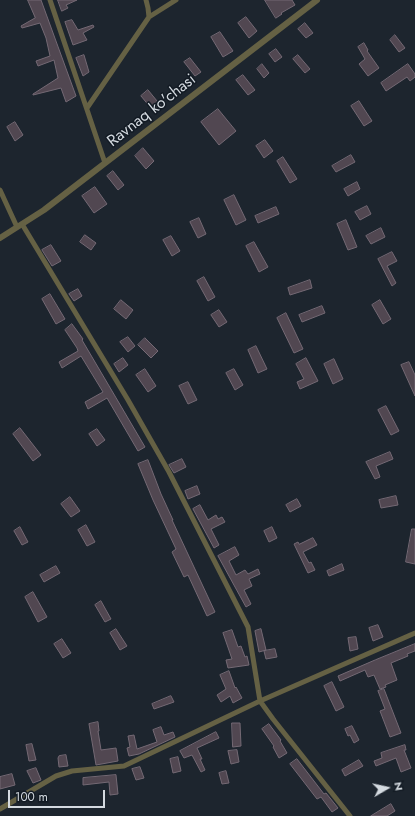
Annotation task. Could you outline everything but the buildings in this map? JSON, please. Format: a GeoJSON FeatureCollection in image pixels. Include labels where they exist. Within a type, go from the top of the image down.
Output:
{"type":"FeatureCollection","features":[{"type":"Feature","properties":{"kind":"street"},"geometry":{"type":"LineString","coordinates":[[50,0],[105,163]]}},
{"type":"Feature","properties":{"kind":"street"},"geometry":{"type":"LineString","coordinates":[[146,0],[149,17]]}},
{"type":"Feature","properties":{"kind":"street"},"geometry":{"type":"LineString","coordinates":[[87,108],[149,17],[176,0]]}},
{"type":"Feature","properties":{"kind":"street","name":"Ravnaq ko'chasi"},"geometry":{"type":"LineString","coordinates":[[0,238],[44,210],[316,0]]}},
{"type":"Feature","properties":{"kind":"street"},"geometry":{"type":"LineString","coordinates":[[0,190],[20,226],[113,374],[169,472],[248,627],[260,701],[350,816]]}},
{"type":"Feature","properties":{"kind":"street"},"geometry":{"type":"LineString","coordinates":[[0,809],[56,776],[79,770],[124,766],[260,701],[415,633]]}}]}
